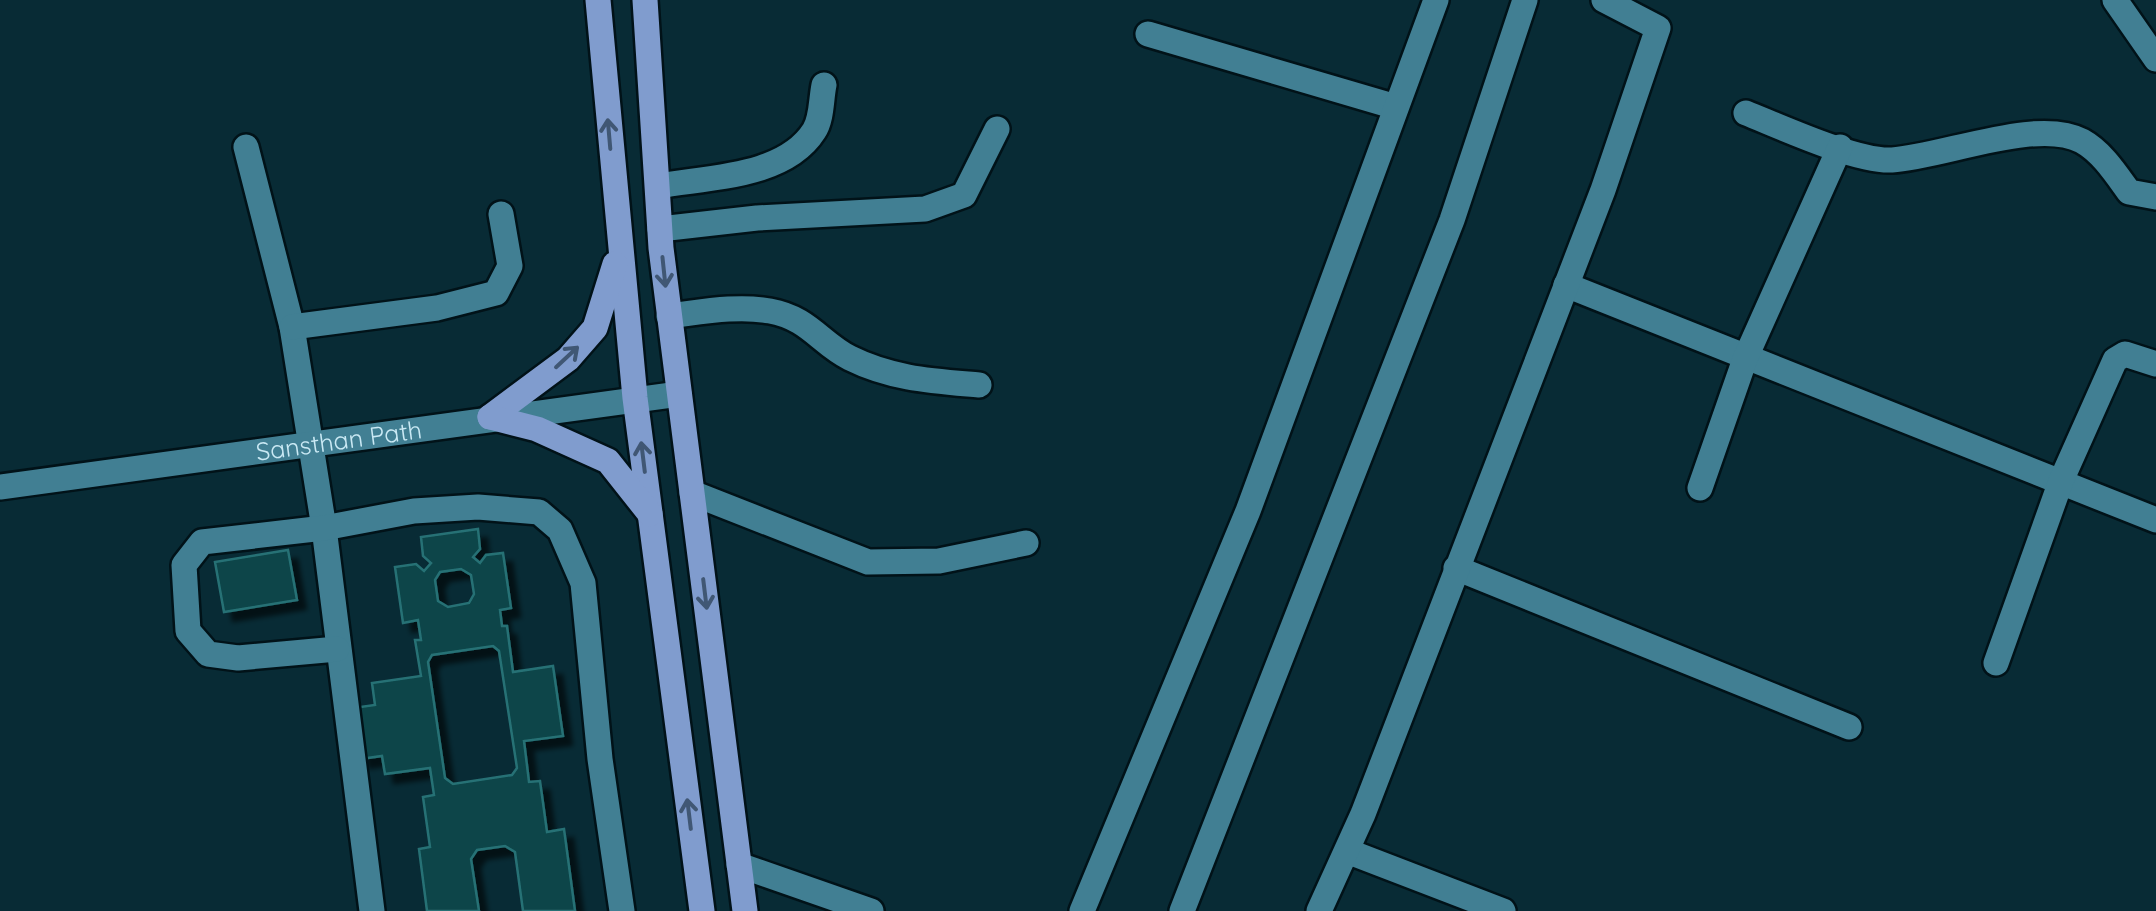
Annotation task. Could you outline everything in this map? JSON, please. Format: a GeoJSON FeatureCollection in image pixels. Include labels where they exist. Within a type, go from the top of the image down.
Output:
{"type":"FeatureCollection","features":[{"type":"Feature","properties":{"kind":"main road"},"geometry":{"type":"LineString","coordinates":[[598,0],[618,252],[702,911]]}},
{"type":"Feature","properties":{"kind":"main road"},"geometry":{"type":"LineString","coordinates":[[645,0],[669,316],[746,911]]}},
{"type":"Feature","properties":{"kind":"main road"},"geometry":{"type":"LineString","coordinates":[[490,417],[568,359],[595,328],[618,252]]}},
{"type":"Feature","properties":{"kind":"main road"},"geometry":{"type":"LineString","coordinates":[[490,417],[538,429],[608,460],[650,514]]}},
{"type":"Feature","properties":{"kind":"street"},"geometry":{"type":"LineString","coordinates":[[1082,911],[1248,511],[1436,0]]}},
{"type":"Feature","properties":{"kind":"street"},"geometry":{"type":"LineString","coordinates":[[1182,911],[1452,220],[1526,0]]}},
{"type":"Feature","properties":{"kind":"street"},"geometry":{"type":"LineString","coordinates":[[1319,911],[1347,850],[1566,285],[1658,28],[1604,0]]}},
{"type":"Feature","properties":{"kind":"street"},"geometry":{"type":"LineString","coordinates":[[2114,0],[2156,59]]}},
{"type":"Feature","properties":{"kind":"street"},"geometry":{"type":"LineString","coordinates":[[1148,34],[1396,107]]}},
{"type":"Feature","properties":{"kind":"street"},"geometry":{"type":"LineString","coordinates":[[658,186],[749,170],[797,150],[816,128],[824,85]]}},
{"type":"Feature","properties":{"kind":"street"},"geometry":{"type":"LineString","coordinates":[[1746,113],[1889,160],[2026,134],[2080,140],[2108,163],[2130,192],[2156,197]]}},
{"type":"Feature","properties":{"kind":"street"},"geometry":{"type":"LineString","coordinates":[[660,229],[757,218],[925,208],[964,195],[998,129]]}},
{"type":"Feature","properties":{"kind":"street"},"geometry":{"type":"LineString","coordinates":[[246,147],[292,327],[324,528],[372,911]]}},
{"type":"Feature","properties":{"kind":"street"},"geometry":{"type":"LineString","coordinates":[[1700,488],[1746,359],[1840,147]]}},
{"type":"Feature","properties":{"kind":"street"},"geometry":{"type":"LineString","coordinates":[[292,327],[437,308],[496,293],[510,266],[501,214]]}},
{"type":"Feature","properties":{"kind":"street"},"geometry":{"type":"LineString","coordinates":[[1566,285],[2156,520]]}},
{"type":"Feature","properties":{"kind":"street"},"geometry":{"type":"LineString","coordinates":[[669,316],[726,308],[772,311],[811,326],[846,357],[903,378],[979,385]]}},
{"type":"Feature","properties":{"kind":"street"},"geometry":{"type":"LineString","coordinates":[[1996,663],[2061,481],[2115,360],[2125,354],[2156,364]]}},
{"type":"Feature","properties":{"kind":"street","name":"Sansthan Path"},"geometry":{"type":"LineString","coordinates":[[0,487],[679,394]]}},
{"type":"Feature","properties":{"kind":"street"},"geometry":{"type":"LineString","coordinates":[[692,493],[775,529],[868,562],[939,560],[1026,543]]}},
{"type":"Feature","properties":{"kind":"street"},"geometry":{"type":"LineString","coordinates":[[337,650],[238,658],[208,654],[188,631],[184,565],[202,542],[324,528],[414,511],[478,507],[539,512],[560,530],[582,583],[600,759],[622,911]]}},
{"type":"Feature","properties":{"kind":"street"},"geometry":{"type":"LineString","coordinates":[[1456,568],[1849,727]]}},
{"type":"Feature","properties":{"kind":"street"},"geometry":{"type":"LineString","coordinates":[[1347,850],[1503,911]]}},
{"type":"Feature","properties":{"kind":"street"},"geometry":{"type":"LineString","coordinates":[[739,866],[871,911]]}},
{"type":"Feature","properties":{"kind":"building"},"geometry":{"type":"Polygon","coordinates":[[[478,529],[480,549],[473,557],[480,563],[486,555],[503,553],[511,608],[500,610],[502,626],[507,626],[513,672],[553,666],[563,736],[524,741],[529,782],[540,781],[547,832],[564,829],[575,911],[523,911],[515,852],[505,846],[477,850],[471,859],[479,911],[427,911],[419,849],[430,847],[423,797],[434,795],[430,768],[385,774],[382,756],[360,759],[353,708],[375,705],[372,683],[421,676],[415,640],[421,640],[418,620],[403,623],[395,567],[416,564],[424,571],[431,563],[423,556],[421,537],[478,529]],[[461,569],[440,572],[435,580],[438,601],[448,607],[469,603],[474,594],[471,575],[461,569]],[[493,646],[432,655],[428,662],[445,778],[453,784],[512,775],[517,768],[499,651],[493,646]]]}},
{"type":"Feature","properties":{"kind":"building"},"geometry":{"type":"Polygon","coordinates":[[[288,550],[297,600],[224,612],[215,562],[288,550]]]}}]}
